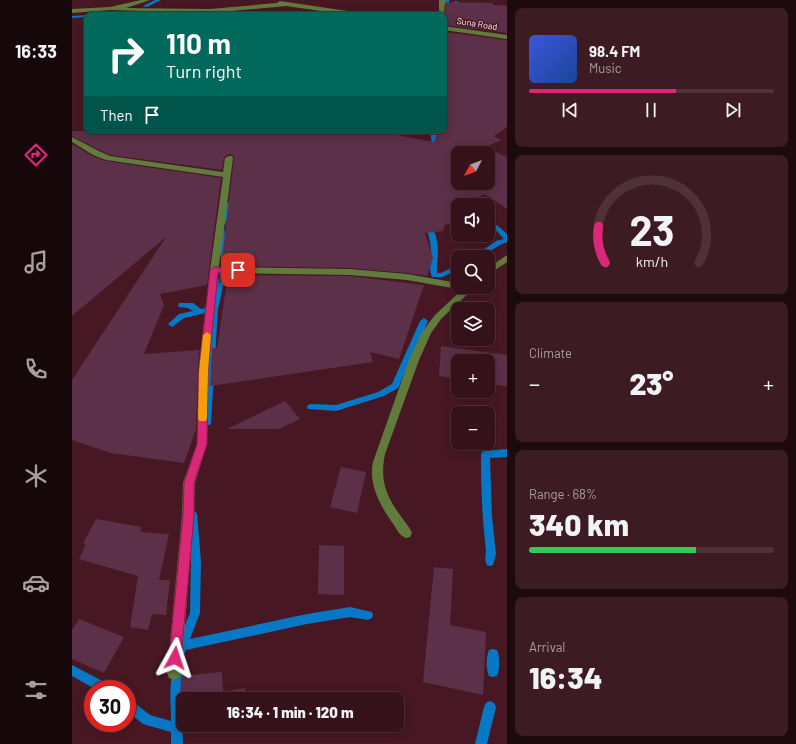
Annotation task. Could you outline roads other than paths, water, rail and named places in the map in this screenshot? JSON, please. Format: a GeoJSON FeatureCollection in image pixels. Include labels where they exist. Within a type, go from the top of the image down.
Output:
{"type":"FeatureCollection","features":[{"type":"Feature","properties":{"kind":"street"},"geometry":{"type":"LineString","coordinates":[[112,9],[137,4],[147,0]]}},
{"type":"Feature","properties":{"kind":"street"},"geometry":{"type":"LineString","coordinates":[[264,0],[341,12]]}},
{"type":"Feature","properties":{"kind":"street"},"geometry":{"type":"LineString","coordinates":[[442,0],[442,12]]}},
{"type":"Feature","properties":{"kind":"street"},"geometry":{"type":"LineString","coordinates":[[72,11],[112,9],[210,11],[286,4]]}},
{"type":"Feature","properties":{"kind":"street","name":"Suna Road"},"geometry":{"type":"LineString","coordinates":[[447,28],[507,37]]}},
{"type":"Feature","properties":{"kind":"street"},"geometry":{"type":"LineString","coordinates":[[72,139],[96,153],[110,158],[226,175]]}},
{"type":"Feature","properties":{"kind":"street"},"geometry":{"type":"LineString","coordinates":[[174,673],[188,516],[189,483],[202,444],[203,371],[214,270],[229,158]]}},
{"type":"Feature","properties":{"kind":"street"},"geometry":{"type":"LineString","coordinates":[[495,267],[507,258]]}},
{"type":"Feature","properties":{"kind":"street"},"geometry":{"type":"LineString","coordinates":[[214,270],[350,272],[407,277],[451,285]]}},
{"type":"Feature","properties":{"kind":"street"},"geometry":{"type":"LineString","coordinates":[[406,533],[383,497],[381,491],[377,469],[380,454],[414,360],[427,332],[438,316],[458,294]]}},
{"type":"Feature","properties":{"kind":"waterway"},"geometry":{"type":"LineString","coordinates":[[145,6],[159,0]]}},
{"type":"Feature","properties":{"kind":"waterway"},"geometry":{"type":"LineString","coordinates":[[447,0],[447,3],[454,6],[457,2]]}},
{"type":"Feature","properties":{"kind":"waterway"},"geometry":{"type":"LineString","coordinates":[[72,17],[84,16]]}},
{"type":"Feature","properties":{"kind":"waterway"},"geometry":{"type":"LineString","coordinates":[[433,134],[436,152]]}},
{"type":"Feature","properties":{"kind":"waterway"},"geometry":{"type":"LineString","coordinates":[[214,309],[225,265],[221,226],[227,215],[229,204]]}},
{"type":"Feature","properties":{"kind":"waterway"},"geometry":{"type":"LineString","coordinates":[[428,224],[435,254],[433,272],[435,275],[442,275],[451,270]]}},
{"type":"Feature","properties":{"kind":"waterway"},"geometry":{"type":"LineString","coordinates":[[496,227],[507,238]]}},
{"type":"Feature","properties":{"kind":"waterway"},"geometry":{"type":"LineString","coordinates":[[487,250],[498,243],[507,240]]}},
{"type":"Feature","properties":{"kind":"waterway"},"geometry":{"type":"LineString","coordinates":[[182,305],[190,305],[199,312]]}},
{"type":"Feature","properties":{"kind":"waterway"},"geometry":{"type":"LineString","coordinates":[[172,324],[182,316],[214,309]]}},
{"type":"Feature","properties":{"kind":"waterway"},"geometry":{"type":"LineString","coordinates":[[207,423],[214,309]]}},
{"type":"Feature","properties":{"kind":"waterway"},"geometry":{"type":"LineString","coordinates":[[311,407],[336,408],[381,394],[395,386],[424,321]]}},
{"type":"Feature","properties":{"kind":"waterway"},"geometry":{"type":"LineString","coordinates":[[490,562],[491,554],[487,517],[485,455],[507,453]]}},
{"type":"Feature","properties":{"kind":"waterway"},"geometry":{"type":"LineString","coordinates":[[182,646],[195,613],[196,561],[192,514]]}},
{"type":"Feature","properties":{"kind":"waterway"},"geometry":{"type":"LineString","coordinates":[[182,646],[307,619],[350,612],[368,615]]}},
{"type":"Feature","properties":{"kind":"waterway"},"geometry":{"type":"LineString","coordinates":[[493,654],[493,672]]}},
{"type":"Feature","properties":{"kind":"waterway"},"geometry":{"type":"LineString","coordinates":[[176,692],[179,669]]}},
{"type":"Feature","properties":{"kind":"waterway"},"geometry":{"type":"LineString","coordinates":[[72,670],[90,680]]}},
{"type":"Feature","properties":{"kind":"waterway"},"geometry":{"type":"LineString","coordinates":[[481,744],[490,707]]}},
{"type":"Feature","properties":{"kind":"waterway"},"geometry":{"type":"LineString","coordinates":[[136,711],[147,720],[176,728]]}},
{"type":"Feature","properties":{"kind":"waterway"},"geometry":{"type":"LineString","coordinates":[[177,732],[177,744]]}}]}
